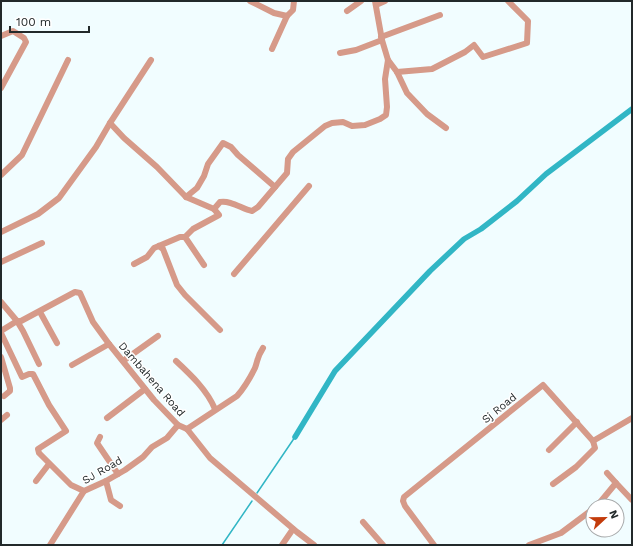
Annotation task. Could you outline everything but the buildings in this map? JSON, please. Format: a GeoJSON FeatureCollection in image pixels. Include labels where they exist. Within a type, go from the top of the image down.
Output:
{"type":"FeatureCollection","features":[{"type":"Feature","properties":{"kind":"street"},"geometry":{"type":"LineString","coordinates":[[250,1],[274,13],[287,16]]}},
{"type":"Feature","properties":{"kind":"street"},"geometry":{"type":"LineString","coordinates":[[272,49],[287,16],[293,10],[294,1]]}},
{"type":"Feature","properties":{"kind":"street"},"geometry":{"type":"LineString","coordinates":[[347,11],[361,1]]}},
{"type":"Feature","properties":{"kind":"street"},"geometry":{"type":"LineString","coordinates":[[385,1],[375,3],[388,60],[397,72],[407,93],[426,114],[446,128]]}},
{"type":"Feature","properties":{"kind":"street"},"geometry":{"type":"LineString","coordinates":[[397,72],[432,69],[465,52],[474,45],[484,57],[527,43],[528,21],[508,1]]}},
{"type":"Feature","properties":{"kind":"street"},"geometry":{"type":"LineString","coordinates":[[340,53],[356,50],[440,15]]}},
{"type":"Feature","properties":{"kind":"street"},"geometry":{"type":"LineString","coordinates":[[1,36],[13,31],[24,38],[26,42],[1,88]]}},
{"type":"Feature","properties":{"kind":"street"},"geometry":{"type":"LineString","coordinates":[[1,175],[22,155],[68,60]]}},
{"type":"Feature","properties":{"kind":"street"},"geometry":{"type":"LineString","coordinates":[[1,232],[38,214],[59,198],[96,146],[151,60]]}},
{"type":"Feature","properties":{"kind":"street"},"geometry":{"type":"LineString","coordinates":[[214,209],[220,202],[226,201],[245,210],[252,211],[258,207],[288,172],[288,159],[293,152],[332,122],[343,122],[352,126],[365,125],[384,117],[387,111],[385,78],[388,60]]}},
{"type":"Feature","properties":{"kind":"street"},"geometry":{"type":"LineString","coordinates":[[110,123],[124,138],[157,167],[186,197],[214,209],[219,215],[193,229],[184,237],[180,237],[154,248],[147,257],[134,264]]}},
{"type":"Feature","properties":{"kind":"street"},"geometry":{"type":"LineString","coordinates":[[186,197],[196,188],[204,176],[208,164],[223,142],[231,147],[238,155],[275,187]]}},
{"type":"Feature","properties":{"kind":"street"},"geometry":{"type":"LineString","coordinates":[[234,274],[309,186]]}},
{"type":"Feature","properties":{"kind":"street"},"geometry":{"type":"LineString","coordinates":[[184,237],[204,265]]}},
{"type":"Feature","properties":{"kind":"street"},"geometry":{"type":"LineString","coordinates":[[1,262],[42,243]]}},
{"type":"Feature","properties":{"kind":"street"},"geometry":{"type":"LineString","coordinates":[[159,246],[162,249],[178,285],[220,330]]}},
{"type":"Feature","properties":{"kind":"street","name":"Dambahena Road"},"geometry":{"type":"LineString","coordinates":[[1,332],[17,321],[22,321],[75,292],[80,293],[93,322],[109,344],[145,389],[178,425],[187,429],[210,458],[293,529],[314,545]]}},
{"type":"Feature","properties":{"kind":"street"},"geometry":{"type":"LineString","coordinates":[[1,302],[17,321],[39,364]]}},
{"type":"Feature","properties":{"kind":"street"},"geometry":{"type":"LineString","coordinates":[[40,312],[57,343]]}},
{"type":"Feature","properties":{"kind":"street"},"geometry":{"type":"LineString","coordinates":[[1,332],[22,377],[33,374],[49,405],[66,431],[38,449],[39,453],[71,485],[84,491]]}},
{"type":"Feature","properties":{"kind":"street"},"geometry":{"type":"LineString","coordinates":[[123,361],[158,336]]}},
{"type":"Feature","properties":{"kind":"street"},"geometry":{"type":"LineString","coordinates":[[72,365],[109,344]]}},
{"type":"Feature","properties":{"kind":"street"},"geometry":{"type":"LineString","coordinates":[[187,429],[215,409],[237,396],[243,389],[255,368],[258,356],[263,348]]}},
{"type":"Feature","properties":{"kind":"street"},"geometry":{"type":"LineString","coordinates":[[1,357],[10,388],[10,391],[4,396]]}},
{"type":"Feature","properties":{"kind":"street"},"geometry":{"type":"LineString","coordinates":[[176,361],[193,377],[212,402],[215,409]]}},
{"type":"Feature","properties":{"kind":"street","name":"Sj Road"},"geometry":{"type":"LineString","coordinates":[[434,545],[405,506],[403,501],[404,497],[543,385],[593,441]]}},
{"type":"Feature","properties":{"kind":"street"},"geometry":{"type":"LineString","coordinates":[[107,418],[145,389]]}},
{"type":"Feature","properties":{"kind":"street"},"geometry":{"type":"LineString","coordinates":[[1,420],[7,416]]}},
{"type":"Feature","properties":{"kind":"street"},"geometry":{"type":"LineString","coordinates":[[553,484],[576,467],[595,448],[593,441],[632,418]]}},
{"type":"Feature","properties":{"kind":"street"},"geometry":{"type":"LineString","coordinates":[[548,450],[577,422]]}},
{"type":"Feature","properties":{"kind":"street","name":"SJ Road"},"geometry":{"type":"LineString","coordinates":[[50,545],[84,491],[118,474],[166,438],[178,425]]}},
{"type":"Feature","properties":{"kind":"street"},"geometry":{"type":"LineString","coordinates":[[100,437],[97,443],[118,474]]}},
{"type":"Feature","properties":{"kind":"street"},"geometry":{"type":"LineString","coordinates":[[36,481],[49,464]]}},
{"type":"Feature","properties":{"kind":"street"},"geometry":{"type":"LineString","coordinates":[[607,474],[632,500]]}},
{"type":"Feature","properties":{"kind":"street"},"geometry":{"type":"LineString","coordinates":[[106,481],[110,500],[120,506]]}},
{"type":"Feature","properties":{"kind":"street"},"geometry":{"type":"LineString","coordinates":[[604,498],[616,483]]}},
{"type":"Feature","properties":{"kind":"street"},"geometry":{"type":"LineString","coordinates":[[529,545],[561,533],[585,515]]}},
{"type":"Feature","properties":{"kind":"street"},"geometry":{"type":"LineString","coordinates":[[363,522],[383,545]]}},
{"type":"Feature","properties":{"kind":"street"},"geometry":{"type":"LineString","coordinates":[[282,545],[293,529]]}},
{"type":"Feature","properties":{"kind":"waterway"},"geometry":{"type":"LineString","coordinates":[[295,437],[335,371],[430,271],[464,239],[481,229],[517,201],[546,174],[632,109]]}},
{"type":"Feature","properties":{"kind":"waterway"},"geometry":{"type":"LineString","coordinates":[[257,493],[295,437]]}},
{"type":"Feature","properties":{"kind":"waterway"},"geometry":{"type":"LineString","coordinates":[[222,545],[252,501]]}}]}
